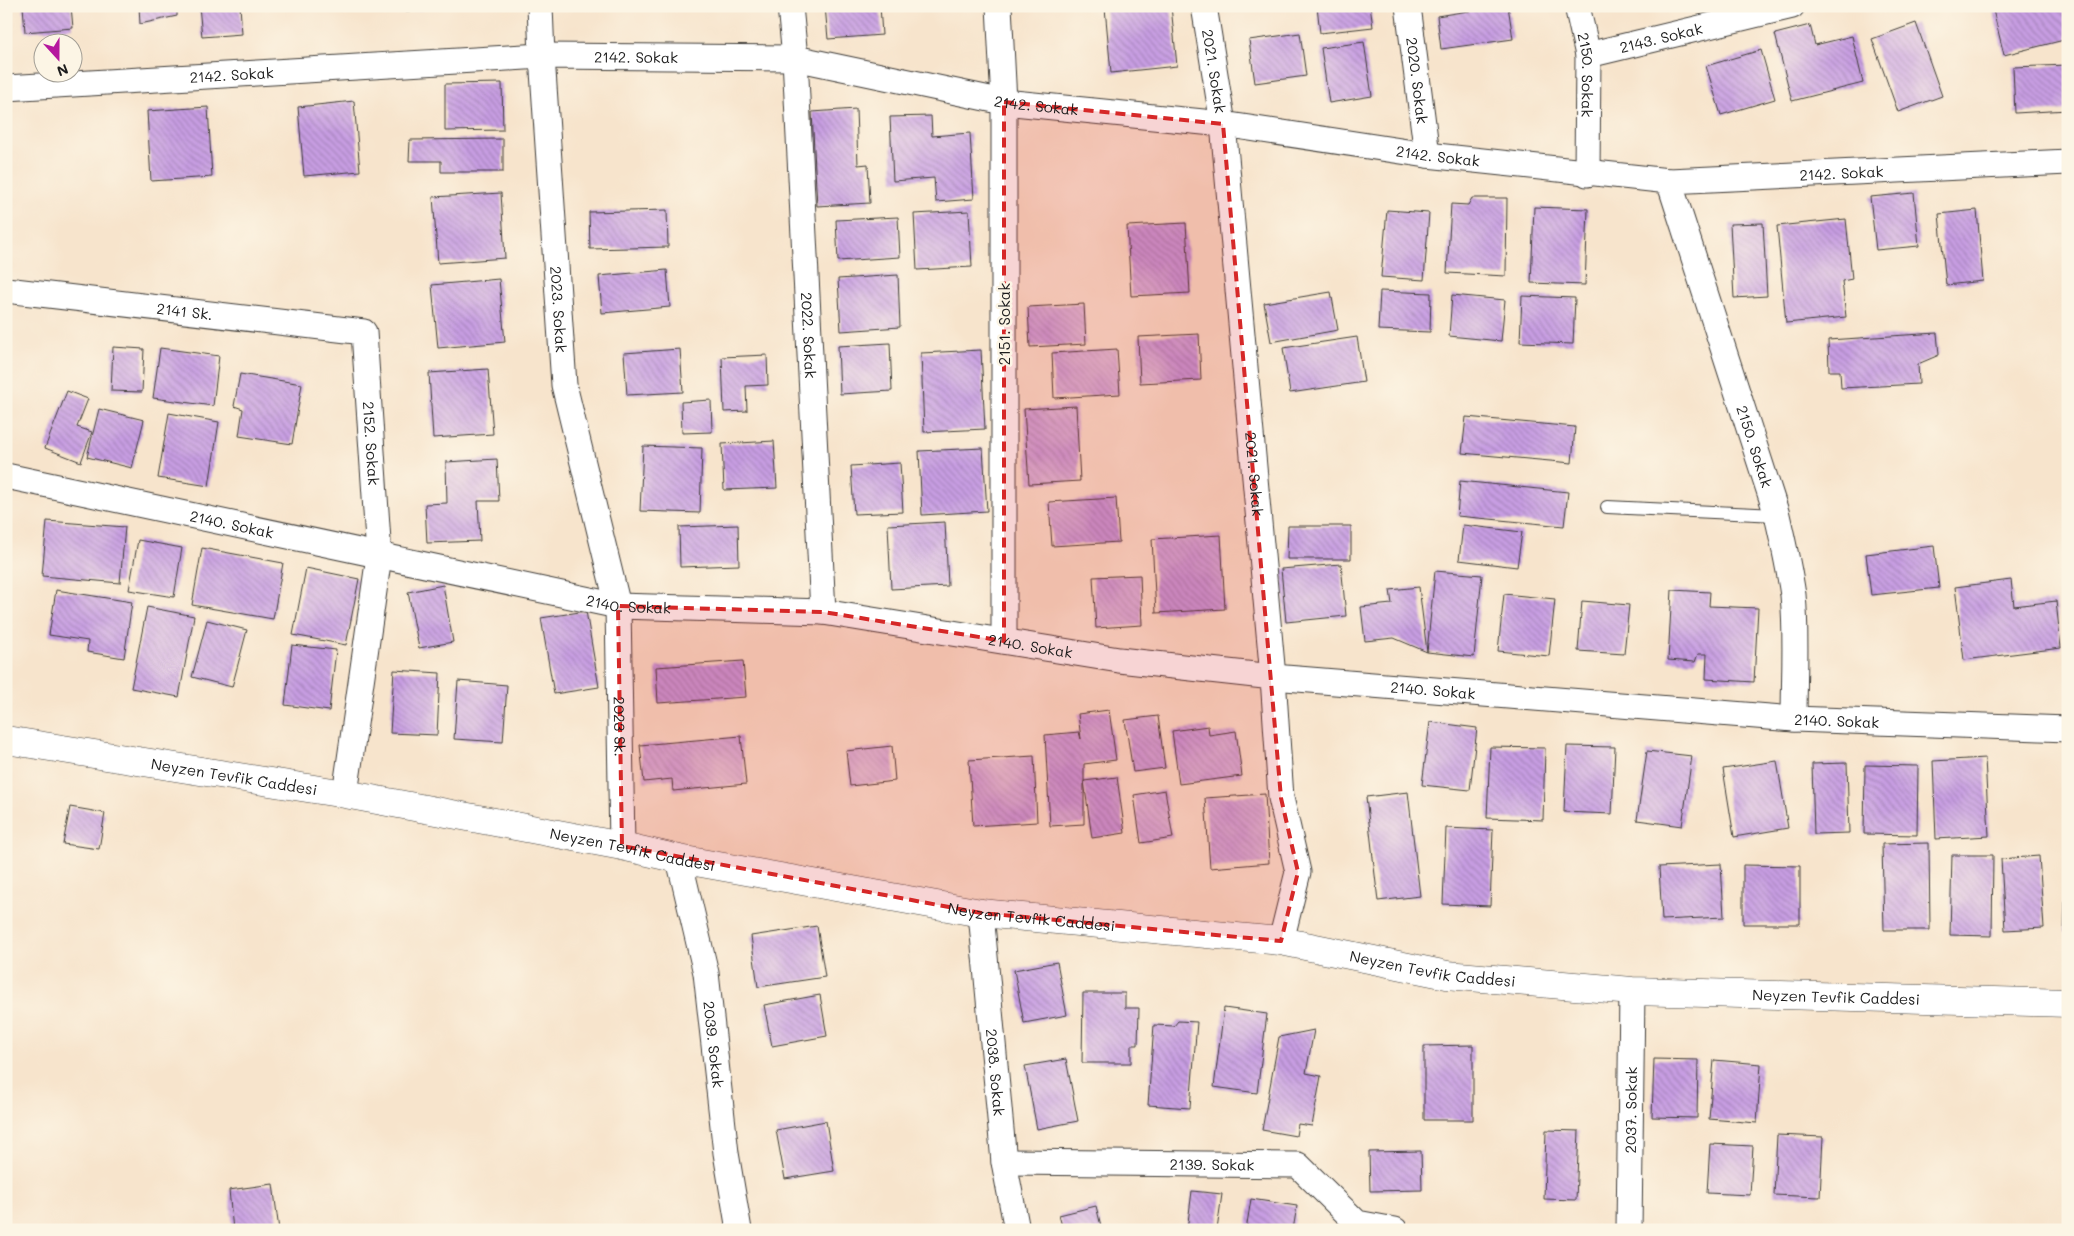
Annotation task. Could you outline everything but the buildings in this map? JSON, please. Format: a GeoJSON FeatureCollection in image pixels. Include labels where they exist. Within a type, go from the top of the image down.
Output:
{"type":"FeatureCollection","features":[{"type":"Feature","properties":{"kind":"street","name":"2023. Sokak"},"geometry":{"type":"LineString","coordinates":[[540,6],[564,385],[618,606]]}},
{"type":"Feature","properties":{"kind":"street","name":"2022. Sokak"},"geometry":{"type":"LineString","coordinates":[[790,6],[795,58],[823,612]]}},
{"type":"Feature","properties":{"kind":"street","name":"2151. Sokak"},"geometry":{"type":"LineString","coordinates":[[999,6],[1004,102],[1004,641]]}},
{"type":"Feature","properties":{"kind":"street","name":"2021. Sokak"},"geometry":{"type":"LineString","coordinates":[[1204,6],[1223,124],[1273,677],[1281,798],[1298,872],[1281,941]]}},
{"type":"Feature","properties":{"kind":"street","name":"2020. Sokak"},"geometry":{"type":"LineString","coordinates":[[1408,6],[1427,155]]}},
{"type":"Feature","properties":{"kind":"street","name":"2150. Sokak"},"geometry":{"type":"LineString","coordinates":[[1577,6],[1588,54],[1587,174]]}},
{"type":"Feature","properties":{"kind":"street","name":"2143. Sokak"},"geometry":{"type":"LineString","coordinates":[[1588,54],[1792,6]]}},
{"type":"Feature","properties":{"kind":"street","name":"2142. Sokak"},"geometry":{"type":"LineString","coordinates":[[6,88],[542,56],[795,58],[1004,102],[1223,124],[1427,155],[1587,174],[1669,181],[2068,162]]}},
{"type":"Feature","properties":{"kind":"street","name":"2150. Sokak"},"geometry":{"type":"LineString","coordinates":[[1669,181],[1777,515],[1786,552],[1793,596],[1794,719]]}},
{"type":"Feature","properties":{"kind":"street","name":"2141 Sk."},"geometry":{"type":"LineString","coordinates":[[6,290],[364,332]]}},
{"type":"Feature","properties":{"kind":"street","name":"2152. Sokak"},"geometry":{"type":"LineString","coordinates":[[345,794],[379,556],[364,332]]}},
{"type":"Feature","properties":{"kind":"street","name":"2140. Sokak"},"geometry":{"type":"LineString","coordinates":[[6,476],[618,606],[823,612],[1119,660],[1273,677],[1794,719],[2068,728]]}},
{"type":"Feature","properties":{"kind":"street","name":"2023 Sk."},"geometry":{"type":"LineString","coordinates":[[618,606],[622,846]]}},
{"type":"Feature","properties":{"kind":"street","name":"Neyzen Tevfik Caddesi"},"geometry":{"type":"LineString","coordinates":[[6,740],[345,794],[622,846],[679,859],[981,913],[1281,941],[1447,975],[1632,991],[2068,1003]]}},
{"type":"Feature","properties":{"kind":"street","name":"2039. Sokak"},"geometry":{"type":"LineString","coordinates":[[679,859],[706,972],[726,1153],[739,1230]]}},
{"type":"Feature","properties":{"kind":"street","name":"2038. Sokak"},"geometry":{"type":"LineString","coordinates":[[981,913],[1004,1162],[1017,1230]]}},
{"type":"Feature","properties":{"kind":"street","name":"2037. Sokak"},"geometry":{"type":"LineString","coordinates":[[1629,1230],[1632,991]]}},
{"type":"Feature","properties":{"kind":"street","name":"2139. Sokak"},"geometry":{"type":"LineString","coordinates":[[1004,1162],[1298,1165],[1357,1223],[1395,1230]]}},
{"type":"Feature","properties":{"kind":"lane"},"geometry":{"type":"LineString","coordinates":[[1608,507],[1777,515]]}},
{"type":"Feature","properties":{"kind":"highlighted area"},"geometry":{"type":"Polygon","coordinates":[[[1004,102],[1223,124],[1281,798],[1298,872],[1281,941],[981,913],[622,846],[618,606],[823,612],[1004,641],[1004,102]]]}}]}
